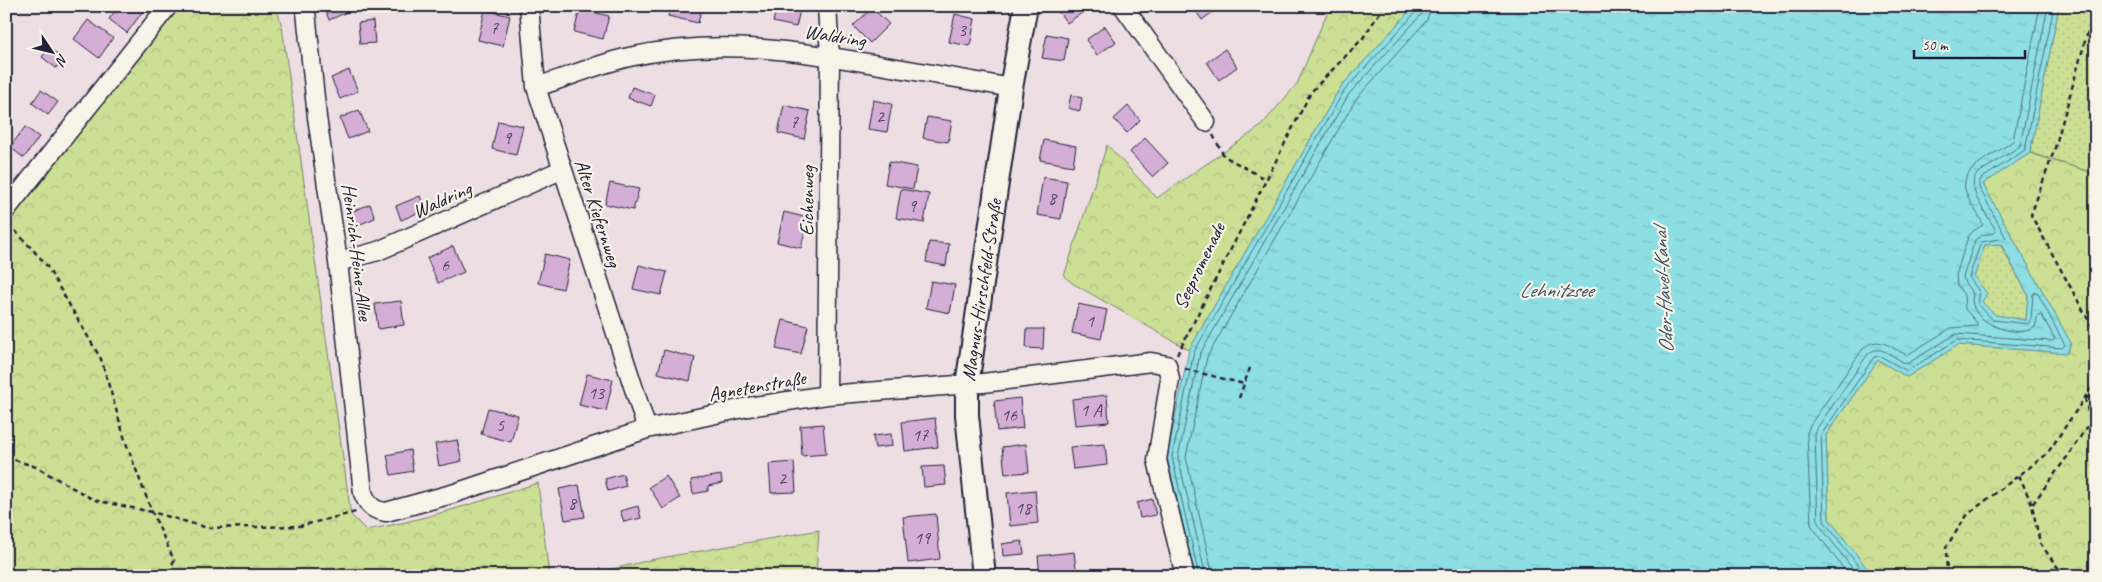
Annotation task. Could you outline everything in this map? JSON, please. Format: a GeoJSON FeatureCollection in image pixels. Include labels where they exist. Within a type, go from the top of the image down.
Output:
{"type":"FeatureCollection","features":[{"type":"Feature","properties":{"kind":"street"},"geometry":{"type":"LineString","coordinates":[[6,210],[168,6]]}},
{"type":"Feature","properties":{"kind":"street","name":"Heinrich-Heine-Allee"},"geometry":{"type":"LineString","coordinates":[[304,6],[316,117],[338,262],[363,493],[367,504]]}},
{"type":"Feature","properties":{"kind":"street","name":"Alter Kiefernweg"},"geometry":{"type":"LineString","coordinates":[[529,6],[530,41],[536,87],[561,170],[647,429]]}},
{"type":"Feature","properties":{"kind":"street","name":"Eichenweg"},"geometry":{"type":"LineString","coordinates":[[826,395],[830,56],[827,6]]}},
{"type":"Feature","properties":{"kind":"street","name":"Magnus-Hirschfeld-Straße"},"geometry":{"type":"LineString","coordinates":[[984,576],[967,415],[967,385],[1011,88],[1026,6]]}},
{"type":"Feature","properties":{"kind":"street"},"geometry":{"type":"LineString","coordinates":[[1126,7],[1206,122]]}},
{"type":"Feature","properties":{"kind":"street","name":"Waldring"},"geometry":{"type":"LineString","coordinates":[[536,87],[629,58],[673,51],[728,46],[768,48],[830,56],[1011,88]]}},
{"type":"Feature","properties":{"kind":"street","name":"Waldring"},"geometry":{"type":"LineString","coordinates":[[338,262],[378,251],[561,170]]}},
{"type":"Feature","properties":{"kind":"street","name":"Agnetenstraße"},"geometry":{"type":"LineString","coordinates":[[367,504],[376,510],[386,512],[443,497],[647,429],[748,407],[826,395],[967,385],[1151,362],[1172,366]]}},
{"type":"Feature","properties":{"kind":"street"},"geometry":{"type":"LineString","coordinates":[[1172,366],[1157,460],[1185,576]]}},
{"type":"Feature","properties":{"kind":"path","name":"Seepromenade"},"geometry":{"type":"LineString","coordinates":[[1172,366],[1265,179],[1311,92],[1363,38],[1384,6]]}},
{"type":"Feature","properties":{"kind":"path"},"geometry":{"type":"LineString","coordinates":[[2095,6],[2055,148],[2031,215],[2096,334]]}},
{"type":"Feature","properties":{"kind":"path"},"geometry":{"type":"LineString","coordinates":[[1206,122],[1224,156],[1265,179]]}},
{"type":"Feature","properties":{"kind":"path"},"geometry":{"type":"LineString","coordinates":[[6,221],[45,263],[101,359],[126,443],[152,512],[174,560],[168,576]]}},
{"type":"Feature","properties":{"kind":"path"},"geometry":{"type":"LineString","coordinates":[[1240,398],[1251,365]]}},
{"type":"Feature","properties":{"kind":"path"},"geometry":{"type":"LineString","coordinates":[[1172,366],[1244,384]]}},
{"type":"Feature","properties":{"kind":"path"},"geometry":{"type":"LineString","coordinates":[[1947,576],[1946,547],[1968,514],[2047,454],[2096,380]]}},
{"type":"Feature","properties":{"kind":"path"},"geometry":{"type":"LineString","coordinates":[[2085,398],[2096,395]]}},
{"type":"Feature","properties":{"kind":"path"},"geometry":{"type":"LineString","coordinates":[[2085,398],[2090,421]]}},
{"type":"Feature","properties":{"kind":"path"},"geometry":{"type":"LineString","coordinates":[[2032,505],[2067,457],[2096,412]]}},
{"type":"Feature","properties":{"kind":"path"},"geometry":{"type":"LineString","coordinates":[[6,456],[36,467],[94,500],[152,512],[208,528],[300,526],[359,511],[367,504]]}},
{"type":"Feature","properties":{"kind":"path"},"geometry":{"type":"LineString","coordinates":[[2019,475],[2032,505],[2040,543],[2064,576]]}},
{"type":"Feature","properties":{"kind":"green space"},"geometry":{"type":"Polygon","coordinates":[[[176,6],[276,6],[282,27],[351,515],[366,530],[431,515],[538,483],[549,576],[6,576],[6,219],[64,149],[176,6]]]}},
{"type":"Feature","properties":{"kind":"green space"},"geometry":{"type":"Polygon","coordinates":[[[1330,6],[1414,6],[1340,88],[1189,350],[1072,283],[1064,276],[1107,145],[1157,198],[1260,127],[1297,84],[1330,6]]]}},
{"type":"Feature","properties":{"kind":"green space"},"geometry":{"type":"Polygon","coordinates":[[[2059,6],[2096,6],[2096,174],[2030,153],[2059,6]]]}},
{"type":"Feature","properties":{"kind":"green space"},"geometry":{"type":"Polygon","coordinates":[[[2030,153],[2096,174],[2096,576],[1873,576],[1829,519],[1826,435],[1878,360],[1907,377],[1958,345],[2067,353],[2071,343],[1983,184],[2030,153]]]}},
{"type":"Feature","properties":{"kind":"green space"},"geometry":{"type":"Polygon","coordinates":[[[2000,244],[2028,295],[2026,320],[1995,315],[1982,302],[1974,277],[1985,245],[2000,244]]]}},
{"type":"Feature","properties":{"kind":"green space"},"geometry":{"type":"Polygon","coordinates":[[[819,530],[816,576],[582,576],[655,559],[819,530]]]}},
{"type":"Feature","properties":{"kind":"water","name":"Lehnitzsee"},"geometry":{"type":"Polygon","coordinates":[[[1414,6],[2059,6],[2030,153],[1983,184],[2071,343],[2067,353],[1958,345],[1907,377],[1878,360],[1826,435],[1829,519],[1873,576],[1195,576],[1167,457],[1189,350],[1340,88],[1414,6]],[[2001,244],[1985,245],[1974,277],[1987,293],[1982,302],[1995,315],[2026,320],[2028,295],[2001,244]]]}},
{"type":"Feature","properties":{"kind":"building"},"geometry":{"type":"Polygon","coordinates":[[[119,6],[137,6],[143,11],[127,33],[109,19],[119,6]]]}},
{"type":"Feature","properties":{"kind":"building"},"geometry":{"type":"Polygon","coordinates":[[[324,6],[353,6],[354,9],[329,20],[324,6]]]}},
{"type":"Feature","properties":{"kind":"building"},"geometry":{"type":"Polygon","coordinates":[[[670,6],[702,6],[698,23],[668,16],[670,6]]]}},
{"type":"Feature","properties":{"kind":"building"},"geometry":{"type":"Polygon","coordinates":[[[777,6],[801,6],[796,27],[773,22],[777,6]]]}},
{"type":"Feature","properties":{"kind":"building"},"geometry":{"type":"Polygon","coordinates":[[[1054,6],[1092,6],[1067,23],[1054,6]]]}},
{"type":"Feature","properties":{"kind":"building"},"geometry":{"type":"Polygon","coordinates":[[[1192,6],[1211,6],[1214,11],[1202,20],[1192,6]]]}},
{"type":"Feature","properties":{"kind":"building"},"geometry":{"type":"Polygon","coordinates":[[[872,8],[889,24],[870,43],[853,26],[872,8]]]}},
{"type":"Feature","properties":{"kind":"building"},"geometry":{"type":"Polygon","coordinates":[[[580,9],[609,16],[603,39],[574,32],[580,9]]]}},
{"type":"Feature","properties":{"kind":"building"},"geometry":{"type":"Polygon","coordinates":[[[485,10],[510,16],[503,46],[478,40],[485,10]]]}},
{"type":"Feature","properties":{"kind":"building"},"geometry":{"type":"Polygon","coordinates":[[[955,14],[975,19],[970,46],[949,42],[955,14]]]}},
{"type":"Feature","properties":{"kind":"building"},"geometry":{"type":"Polygon","coordinates":[[[88,20],[113,38],[99,58],[74,39],[88,20]]]}},
{"type":"Feature","properties":{"kind":"building"},"geometry":{"type":"Polygon","coordinates":[[[373,21],[375,43],[360,44],[358,23],[373,21]]]}},
{"type":"Feature","properties":{"kind":"building"},"geometry":{"type":"Polygon","coordinates":[[[1105,26],[1116,42],[1097,55],[1086,40],[1105,26]]]}},
{"type":"Feature","properties":{"kind":"building"},"geometry":{"type":"Polygon","coordinates":[[[1047,34],[1068,38],[1064,61],[1042,58],[1047,34]]]}},
{"type":"Feature","properties":{"kind":"building"},"geometry":{"type":"Polygon","coordinates":[[[49,48],[63,59],[56,68],[42,57],[49,48]]]}},
{"type":"Feature","properties":{"kind":"building"},"geometry":{"type":"Polygon","coordinates":[[[1225,49],[1237,67],[1219,80],[1207,62],[1225,49]]]}},
{"type":"Feature","properties":{"kind":"building"},"geometry":{"type":"Polygon","coordinates":[[[349,70],[358,91],[340,99],[331,78],[349,70]]]}},
{"type":"Feature","properties":{"kind":"building"},"geometry":{"type":"Polygon","coordinates":[[[632,87],[655,95],[651,106],[628,98],[632,87]]]}},
{"type":"Feature","properties":{"kind":"building"},"geometry":{"type":"Polygon","coordinates":[[[41,90],[58,102],[48,115],[32,103],[41,90]]]}},
{"type":"Feature","properties":{"kind":"building"},"geometry":{"type":"Polygon","coordinates":[[[1071,95],[1082,98],[1080,111],[1068,108],[1071,95]]]}},
{"type":"Feature","properties":{"kind":"building"},"geometry":{"type":"Polygon","coordinates":[[[873,100],[892,104],[887,132],[868,129],[873,100]]]}},
{"type":"Feature","properties":{"kind":"building"},"geometry":{"type":"Polygon","coordinates":[[[784,105],[810,111],[804,139],[778,133],[784,105]]]}},
{"type":"Feature","properties":{"kind":"building"},"geometry":{"type":"Polygon","coordinates":[[[1128,106],[1140,120],[1127,133],[1114,119],[1128,106]]]}},
{"type":"Feature","properties":{"kind":"building"},"geometry":{"type":"Polygon","coordinates":[[[359,110],[368,131],[348,139],[340,118],[359,110]]]}},
{"type":"Feature","properties":{"kind":"building"},"geometry":{"type":"Polygon","coordinates":[[[927,117],[952,121],[948,142],[923,138],[927,117]]]}},
{"type":"Feature","properties":{"kind":"building"},"geometry":{"type":"Polygon","coordinates":[[[498,121],[523,126],[516,155],[492,149],[498,121]]]}},
{"type":"Feature","properties":{"kind":"building"},"geometry":{"type":"Polygon","coordinates":[[[25,127],[39,137],[24,158],[10,147],[25,127]]]}},
{"type":"Feature","properties":{"kind":"building"},"geometry":{"type":"Polygon","coordinates":[[[1145,138],[1168,163],[1153,177],[1130,152],[1145,138]]]}},
{"type":"Feature","properties":{"kind":"building"},"geometry":{"type":"Polygon","coordinates":[[[1044,140],[1076,146],[1073,166],[1040,160],[1044,140]]]}},
{"type":"Feature","properties":{"kind":"building"},"geometry":{"type":"Polygon","coordinates":[[[889,162],[917,167],[913,189],[885,184],[889,162]]]}},
{"type":"Feature","properties":{"kind":"building"},"geometry":{"type":"Polygon","coordinates":[[[1043,177],[1067,181],[1061,219],[1037,215],[1043,177]]]}},
{"type":"Feature","properties":{"kind":"building"},"geometry":{"type":"Polygon","coordinates":[[[610,183],[639,189],[633,210],[605,204],[610,183]]]}},
{"type":"Feature","properties":{"kind":"building"},"geometry":{"type":"Polygon","coordinates":[[[901,189],[929,194],[924,223],[896,218],[901,189]]]}},
{"type":"Feature","properties":{"kind":"building"},"geometry":{"type":"Polygon","coordinates":[[[420,196],[425,210],[401,220],[396,206],[420,196]]]}},
{"type":"Feature","properties":{"kind":"building"},"geometry":{"type":"Polygon","coordinates":[[[370,204],[375,218],[351,228],[346,214],[370,204]]]}},
{"type":"Feature","properties":{"kind":"building"},"geometry":{"type":"Polygon","coordinates":[[[784,212],[808,218],[801,248],[777,242],[784,212]]]}},
{"type":"Feature","properties":{"kind":"building"},"geometry":{"type":"Polygon","coordinates":[[[929,242],[949,244],[946,266],[926,262],[929,242]]]}},
{"type":"Feature","properties":{"kind":"building"},"geometry":{"type":"Polygon","coordinates":[[[453,246],[464,272],[438,283],[427,258],[453,246]]]}},
{"type":"Feature","properties":{"kind":"building"},"geometry":{"type":"Polygon","coordinates":[[[545,254],[570,260],[563,289],[538,283],[545,254]]]}},
{"type":"Feature","properties":{"kind":"building"},"geometry":{"type":"Polygon","coordinates":[[[639,265],[667,272],[661,295],[633,289],[639,265]]]}},
{"type":"Feature","properties":{"kind":"building"},"geometry":{"type":"Polygon","coordinates":[[[931,281],[955,285],[950,313],[926,308],[931,281]]]}},
{"type":"Feature","properties":{"kind":"building"},"geometry":{"type":"Polygon","coordinates":[[[401,301],[404,325],[378,329],[375,304],[401,301]]]}},
{"type":"Feature","properties":{"kind":"building"},"geometry":{"type":"Polygon","coordinates":[[[1078,304],[1107,310],[1101,339],[1072,333],[1078,304]]]}},
{"type":"Feature","properties":{"kind":"building"},"geometry":{"type":"Polygon","coordinates":[[[783,320],[808,326],[801,354],[776,349],[783,320]]]}},
{"type":"Feature","properties":{"kind":"building"},"geometry":{"type":"Polygon","coordinates":[[[1027,329],[1044,329],[1043,349],[1026,348],[1027,329]]]}},
{"type":"Feature","properties":{"kind":"building"},"geometry":{"type":"Polygon","coordinates":[[[664,350],[695,358],[690,381],[658,373],[664,350]]]}},
{"type":"Feature","properties":{"kind":"building"},"geometry":{"type":"Polygon","coordinates":[[[587,374],[613,380],[606,411],[579,405],[587,374]]]}},
{"type":"Feature","properties":{"kind":"building"},"geometry":{"type":"Polygon","coordinates":[[[1107,395],[1109,422],[1075,425],[1072,399],[1107,395]]]}},
{"type":"Feature","properties":{"kind":"building"},"geometry":{"type":"Polygon","coordinates":[[[1020,398],[1023,428],[997,431],[994,401],[1020,398]]]}},
{"type":"Feature","properties":{"kind":"building"},"geometry":{"type":"Polygon","coordinates":[[[488,408],[518,415],[511,442],[481,434],[488,408]]]}},
{"type":"Feature","properties":{"kind":"building"},"geometry":{"type":"Polygon","coordinates":[[[935,418],[938,447],[905,451],[902,422],[935,418]]]}},
{"type":"Feature","properties":{"kind":"building"},"geometry":{"type":"Polygon","coordinates":[[[823,424],[826,454],[802,456],[800,426],[823,424]]]}},
{"type":"Feature","properties":{"kind":"building"},"geometry":{"type":"Polygon","coordinates":[[[891,434],[892,446],[875,448],[873,436],[891,434]]]}},
{"type":"Feature","properties":{"kind":"building"},"geometry":{"type":"Polygon","coordinates":[[[457,440],[462,461],[439,466],[435,444],[457,440]]]}},
{"type":"Feature","properties":{"kind":"building"},"geometry":{"type":"Polygon","coordinates":[[[1026,444],[1029,472],[1005,474],[1002,447],[1026,444]]]}},
{"type":"Feature","properties":{"kind":"building"},"geometry":{"type":"Polygon","coordinates":[[[1105,444],[1107,465],[1073,469],[1070,447],[1105,444]]]}},
{"type":"Feature","properties":{"kind":"building"},"geometry":{"type":"Polygon","coordinates":[[[410,450],[413,471],[391,475],[387,455],[410,450]]]}},
{"type":"Feature","properties":{"kind":"building"},"geometry":{"type":"Polygon","coordinates":[[[794,462],[796,492],[771,493],[769,464],[794,462]]]}},
{"type":"Feature","properties":{"kind":"building"},"geometry":{"type":"Polygon","coordinates":[[[944,466],[946,485],[924,487],[922,467],[944,466]]]}},
{"type":"Feature","properties":{"kind":"building"},"geometry":{"type":"Polygon","coordinates":[[[623,474],[626,486],[608,491],[605,479],[623,474]]]}},
{"type":"Feature","properties":{"kind":"building"},"geometry":{"type":"Polygon","coordinates":[[[721,475],[722,483],[708,486],[708,491],[693,494],[691,480],[721,475]]]}},
{"type":"Feature","properties":{"kind":"building"},"geometry":{"type":"Polygon","coordinates":[[[666,476],[680,498],[663,509],[649,487],[666,476]]]}},
{"type":"Feature","properties":{"kind":"building"},"geometry":{"type":"Polygon","coordinates":[[[579,485],[585,517],[565,520],[559,489],[579,485]]]}},
{"type":"Feature","properties":{"kind":"building"},"geometry":{"type":"Polygon","coordinates":[[[1035,490],[1038,523],[1010,526],[1007,493],[1035,490]]]}},
{"type":"Feature","properties":{"kind":"building"},"geometry":{"type":"Polygon","coordinates":[[[1152,499],[1156,515],[1140,518],[1137,503],[1152,499]]]}},
{"type":"Feature","properties":{"kind":"building"},"geometry":{"type":"Polygon","coordinates":[[[638,506],[641,518],[624,522],[620,511],[638,506]]]}},
{"type":"Feature","properties":{"kind":"building"},"geometry":{"type":"Polygon","coordinates":[[[936,514],[940,559],[908,563],[903,517],[936,514]]]}},
{"type":"Feature","properties":{"kind":"building"},"geometry":{"type":"Polygon","coordinates":[[[1022,541],[1024,554],[1003,556],[1002,544],[1022,541]]]}},
{"type":"Feature","properties":{"kind":"building"},"geometry":{"type":"Polygon","coordinates":[[[1074,552],[1077,576],[1040,576],[1038,556],[1074,552]]]}},
{"type":"Feature","properties":{"kind":"water label","name":"Oder-Havel-Kanal"},"geometry":{"type":"Point","coordinates":[1663,291]}}]}
